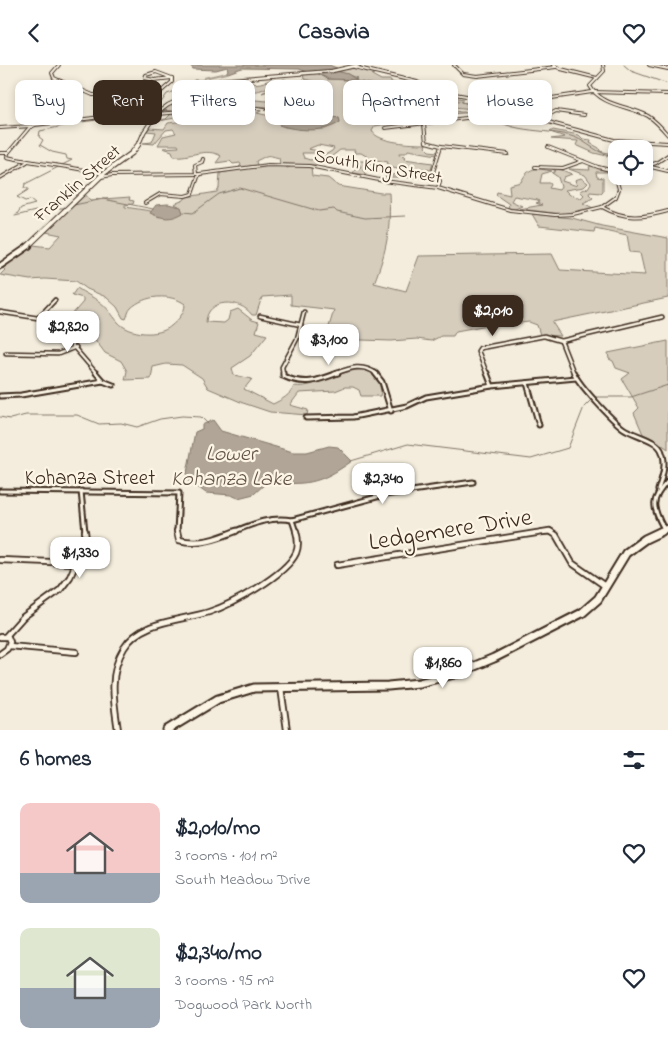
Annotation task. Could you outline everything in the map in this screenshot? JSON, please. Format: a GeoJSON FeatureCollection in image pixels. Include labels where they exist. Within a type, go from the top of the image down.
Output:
{"type":"FeatureCollection","features":[{"type":"Feature","properties":{"kind":"main road"},"geometry":{"type":"LineString","coordinates":[[221,80],[332,71],[359,65]]}},
{"type":"Feature","properties":{"kind":"main road","name":"Franklin Street"},"geometry":{"type":"LineString","coordinates":[[0,266],[29,246],[103,174],[135,151],[149,125]]}},
{"type":"Feature","properties":{"kind":"main road"},"geometry":{"type":"LineString","coordinates":[[167,730],[207,703],[223,695],[254,688],[388,686],[419,683],[458,673],[494,658],[575,617],[593,605],[626,553],[645,539],[666,529]]}},
{"type":"Feature","properties":{"kind":"street"},"geometry":{"type":"LineString","coordinates":[[59,65],[52,73],[54,79],[93,94]]}},
{"type":"Feature","properties":{"kind":"street"},"geometry":{"type":"LineString","coordinates":[[454,65],[463,74],[477,77],[556,67],[598,78]]}},
{"type":"Feature","properties":{"kind":"street"},"geometry":{"type":"LineString","coordinates":[[603,65],[604,71],[590,86],[592,92],[599,97],[648,116],[668,135]]}},
{"type":"Feature","properties":{"kind":"street"},"geometry":{"type":"LineString","coordinates":[[649,65],[668,69]]}},
{"type":"Feature","properties":{"kind":"street"},"geometry":{"type":"LineString","coordinates":[[354,67],[417,82],[432,90],[468,96]]}},
{"type":"Feature","properties":{"kind":"street"},"geometry":{"type":"LineString","coordinates":[[156,72],[172,78],[152,80],[144,77],[156,72]]}},
{"type":"Feature","properties":{"kind":"street"},"geometry":{"type":"LineString","coordinates":[[162,91],[172,82],[172,78]]}},
{"type":"Feature","properties":{"kind":"street"},"geometry":{"type":"LineString","coordinates":[[552,98],[592,92],[668,94]]}},
{"type":"Feature","properties":{"kind":"street"},"geometry":{"type":"LineString","coordinates":[[162,111],[248,107],[265,109]]}},
{"type":"Feature","properties":{"kind":"street"},"geometry":{"type":"LineString","coordinates":[[552,112],[558,110],[584,115]]}},
{"type":"Feature","properties":{"kind":"street"},"geometry":{"type":"LineString","coordinates":[[0,128],[31,127],[93,119]]}},
{"type":"Feature","properties":{"kind":"street"},"geometry":{"type":"LineString","coordinates":[[552,123],[621,141],[668,143]]}},
{"type":"Feature","properties":{"kind":"street"},"geometry":{"type":"LineString","coordinates":[[385,128],[414,125]]}},
{"type":"Feature","properties":{"kind":"street"},"geometry":{"type":"LineString","coordinates":[[424,125],[426,143],[508,154]]}},
{"type":"Feature","properties":{"kind":"street"},"geometry":{"type":"LineString","coordinates":[[31,127],[6,155],[7,157],[27,162],[64,165],[103,174]]}},
{"type":"Feature","properties":{"kind":"street"},"geometry":{"type":"LineString","coordinates":[[438,188],[440,181],[433,172],[441,145]]}},
{"type":"Feature","properties":{"kind":"street"},"geometry":{"type":"LineString","coordinates":[[548,147],[608,169]]}},
{"type":"Feature","properties":{"kind":"street"},"geometry":{"type":"LineString","coordinates":[[0,153],[8,153]]}},
{"type":"Feature","properties":{"kind":"street"},"geometry":{"type":"LineString","coordinates":[[653,164],[668,155]]}},
{"type":"Feature","properties":{"kind":"street"},"geometry":{"type":"LineString","coordinates":[[145,203],[160,195],[192,194],[197,174],[195,165],[204,159]]}},
{"type":"Feature","properties":{"kind":"street"},"geometry":{"type":"LineString","coordinates":[[535,167],[563,168],[583,161]]}},
{"type":"Feature","properties":{"kind":"street"},"geometry":{"type":"LineString","coordinates":[[0,178],[27,162]]}},
{"type":"Feature","properties":{"kind":"street","name":"South King Street"},"geometry":{"type":"LineString","coordinates":[[98,179],[112,175],[197,174],[291,164],[322,167],[379,180],[438,188],[516,211],[562,215],[602,207]]}},
{"type":"Feature","properties":{"kind":"street"},"geometry":{"type":"LineString","coordinates":[[653,167],[668,171]]}},
{"type":"Feature","properties":{"kind":"street"},"geometry":{"type":"LineString","coordinates":[[619,185],[618,194],[613,200],[602,207],[612,214],[626,218],[650,216],[668,211]]}},
{"type":"Feature","properties":{"kind":"street"},"geometry":{"type":"LineString","coordinates":[[38,318],[55,300]]}},
{"type":"Feature","properties":{"kind":"street"},"geometry":{"type":"LineString","coordinates":[[0,312],[47,320],[58,326],[103,381]]}},
{"type":"Feature","properties":{"kind":"street"},"geometry":{"type":"LineString","coordinates":[[304,312],[296,339],[282,367],[283,376],[293,382],[302,384],[348,369],[367,368],[378,374],[391,411]]}},
{"type":"Feature","properties":{"kind":"street"},"geometry":{"type":"LineString","coordinates":[[260,316],[301,325]]}},
{"type":"Feature","properties":{"kind":"street"},"geometry":{"type":"LineString","coordinates":[[492,387],[478,351],[480,348],[548,336],[561,341],[662,317]]}},
{"type":"Feature","properties":{"kind":"street"},"geometry":{"type":"LineString","coordinates":[[561,341],[576,378],[618,423],[629,431],[655,443],[662,450],[665,466],[658,490],[653,499],[654,511],[666,529]]}},
{"type":"Feature","properties":{"kind":"street"},"geometry":{"type":"LineString","coordinates":[[6,353],[58,354],[76,347]]}},
{"type":"Feature","properties":{"kind":"street"},"geometry":{"type":"LineString","coordinates":[[306,418],[352,417],[391,411],[426,397],[492,387],[576,378]]}},
{"type":"Feature","properties":{"kind":"street"},"geometry":{"type":"LineString","coordinates":[[0,396],[21,395],[103,381],[114,385]]}},
{"type":"Feature","properties":{"kind":"street"},"geometry":{"type":"LineString","coordinates":[[527,383],[540,425]]}},
{"type":"Feature","properties":{"kind":"street"},"geometry":{"type":"LineString","coordinates":[[658,490],[668,481]]}},
{"type":"Feature","properties":{"kind":"street"},"geometry":{"type":"LineString","coordinates":[[118,730],[113,684],[118,661],[127,645],[138,633],[158,624],[220,608],[284,570],[296,555],[297,535],[292,520],[384,495],[473,482]]}},
{"type":"Feature","properties":{"kind":"street","name":"Kohanza Street"},"geometry":{"type":"LineString","coordinates":[[0,491],[179,493],[180,500],[175,530],[179,539],[186,543],[225,535],[275,517],[292,520]]}},
{"type":"Feature","properties":{"kind":"street"},"geometry":{"type":"LineString","coordinates":[[0,654],[9,645],[10,639],[3,637],[23,617],[60,590],[70,577],[86,540],[81,491]]}},
{"type":"Feature","properties":{"kind":"street","name":"Ledgemere Drive"},"geometry":{"type":"LineString","coordinates":[[337,565],[550,531],[556,535],[572,563],[605,586]]}},
{"type":"Feature","properties":{"kind":"street"},"geometry":{"type":"LineString","coordinates":[[0,560],[76,563]]}},
{"type":"Feature","properties":{"kind":"street"},"geometry":{"type":"LineString","coordinates":[[9,645],[76,653]]}},
{"type":"Feature","properties":{"kind":"street"},"geometry":{"type":"LineString","coordinates":[[281,688],[287,730]]}},
{"type":"Feature","properties":{"kind":"shaded area"},"geometry":{"type":"Polygon","coordinates":[[[354,68],[375,73],[372,75],[381,80],[348,80],[357,78],[337,71],[354,68]]]}},
{"type":"Feature","properties":{"kind":"shaded area"},"geometry":{"type":"Polygon","coordinates":[[[317,73],[328,79],[348,80],[343,80],[343,125],[381,125],[375,126],[372,131],[381,138],[396,142],[426,144],[425,147],[429,151],[438,152],[437,155],[408,150],[406,153],[399,153],[399,155],[405,156],[404,159],[433,163],[431,170],[405,167],[410,171],[408,175],[421,177],[385,177],[402,170],[393,168],[388,162],[376,160],[366,164],[363,170],[366,175],[353,173],[361,167],[358,161],[365,161],[368,157],[361,153],[354,153],[355,150],[340,150],[327,160],[323,156],[334,148],[318,145],[308,149],[319,151],[320,153],[302,153],[304,158],[310,160],[319,158],[324,161],[315,165],[280,164],[279,158],[265,156],[256,161],[257,165],[238,168],[241,165],[240,163],[233,164],[230,161],[216,163],[221,156],[215,153],[174,156],[172,151],[163,148],[179,147],[178,145],[158,145],[163,136],[176,133],[173,129],[166,130],[154,144],[143,143],[152,142],[156,132],[147,131],[149,128],[164,129],[168,123],[172,122],[172,125],[255,125],[255,108],[263,110],[257,113],[265,115],[265,125],[325,129],[340,122],[339,118],[333,117],[333,80],[308,80],[304,79],[303,74],[317,73]]]}},
{"type":"Feature","properties":{"kind":"shaded area"},"geometry":{"type":"Polygon","coordinates":[[[265,82],[265,88],[255,91],[255,83],[265,82]]]}},
{"type":"Feature","properties":{"kind":"shaded area"},"geometry":{"type":"Polygon","coordinates":[[[458,98],[464,99],[462,102],[468,104],[468,109],[458,108],[458,98]]]}},
{"type":"Feature","properties":{"kind":"shaded area"},"geometry":{"type":"Polygon","coordinates":[[[255,100],[265,101],[265,107],[255,107],[255,100]]]}},
{"type":"Feature","properties":{"kind":"shaded area"},"geometry":{"type":"Polygon","coordinates":[[[172,105],[172,113],[162,110],[172,105]]]}},
{"type":"Feature","properties":{"kind":"shaded area"},"geometry":{"type":"Polygon","coordinates":[[[171,114],[172,119],[162,120],[166,119],[171,114]]]}},
{"type":"Feature","properties":{"kind":"shaded area"},"geometry":{"type":"Polygon","coordinates":[[[553,130],[579,135],[583,139],[591,140],[590,143],[599,148],[600,151],[608,153],[608,156],[594,153],[576,145],[578,141],[551,139],[565,137],[550,132],[553,130]]]}},
{"type":"Feature","properties":{"kind":"shaded area"},"geometry":{"type":"Polygon","coordinates":[[[285,165],[287,168],[295,165],[311,166],[312,176],[328,178],[338,186],[389,193],[387,239],[374,283],[406,291],[419,256],[552,254],[560,270],[645,275],[640,253],[630,252],[627,235],[595,228],[594,232],[539,226],[532,214],[572,218],[602,226],[668,238],[668,298],[552,322],[561,336],[540,335],[537,325],[529,322],[505,325],[493,324],[456,331],[453,336],[441,336],[431,341],[417,339],[391,341],[332,339],[328,330],[334,310],[291,305],[291,295],[262,297],[256,315],[252,315],[247,309],[232,303],[225,303],[212,308],[206,322],[224,323],[228,320],[230,312],[238,309],[252,320],[259,322],[256,332],[267,335],[250,356],[232,368],[234,375],[252,379],[244,389],[273,404],[288,395],[294,386],[315,384],[349,371],[369,371],[380,384],[380,396],[361,396],[359,390],[353,387],[345,387],[335,391],[299,393],[290,405],[308,410],[307,415],[270,412],[243,403],[208,388],[202,378],[182,365],[166,364],[153,367],[151,379],[125,380],[127,371],[121,361],[105,353],[85,326],[73,318],[61,323],[51,319],[70,317],[83,302],[83,298],[72,295],[77,288],[103,304],[118,322],[129,330],[144,333],[159,332],[166,330],[179,319],[185,304],[179,300],[158,297],[143,300],[131,308],[126,319],[123,318],[117,307],[106,297],[87,289],[76,281],[30,280],[0,275],[5,270],[2,267],[33,245],[50,247],[61,235],[46,232],[85,194],[90,200],[130,197],[129,200],[134,201],[133,204],[125,205],[125,207],[151,211],[159,217],[179,206],[174,204],[184,200],[186,197],[217,192],[220,173],[254,167],[285,165]]]}},
{"type":"Feature","properties":{"kind":"shaded area"},"geometry":{"type":"Polygon","coordinates":[[[589,167],[608,171],[596,172],[597,177],[603,178],[603,191],[601,193],[590,192],[589,194],[593,198],[583,203],[593,208],[562,214],[519,209],[542,205],[536,203],[539,202],[538,200],[514,196],[511,201],[522,206],[515,209],[508,208],[509,204],[496,195],[497,192],[510,195],[509,185],[521,182],[527,173],[534,169],[552,171],[542,174],[540,183],[550,183],[549,188],[559,190],[561,187],[558,177],[552,173],[556,171],[552,169],[556,169],[572,174],[564,177],[562,181],[577,186],[575,180],[581,178],[588,183],[584,187],[565,190],[570,195],[581,198],[584,195],[580,191],[588,188],[591,183],[585,175],[569,169],[590,170],[589,167]]]}},
{"type":"Feature","properties":{"kind":"shaded area"},"geometry":{"type":"Polygon","coordinates":[[[668,341],[668,449],[643,434],[634,413],[639,408],[622,379],[630,373],[616,368],[613,361],[609,359],[608,353],[668,341]]]}},
{"type":"Feature","properties":{"kind":"water"},"geometry":{"type":"Polygon","coordinates":[[[190,65],[329,65],[337,68],[337,70],[308,72],[299,69],[242,68],[226,73],[227,67],[216,70],[193,69],[190,65]]]}},
{"type":"Feature","properties":{"kind":"water"},"geometry":{"type":"Polygon","coordinates":[[[337,71],[348,74],[357,80],[328,79],[317,73],[337,71]]]}},
{"type":"Feature","properties":{"kind":"water"},"geometry":{"type":"Polygon","coordinates":[[[333,117],[339,118],[340,122],[327,128],[311,130],[294,129],[279,125],[333,125],[333,117]]]}},
{"type":"Feature","properties":{"kind":"water"},"geometry":{"type":"Polygon","coordinates":[[[168,204],[181,207],[183,213],[167,218],[150,213],[156,205],[168,204]]]}},
{"type":"Feature","properties":{"kind":"water","name":"Lower Kohanza Lake"},"geometry":{"type":"Polygon","coordinates":[[[213,420],[221,431],[293,452],[307,452],[329,446],[338,447],[352,461],[330,475],[311,482],[266,483],[254,494],[238,498],[231,495],[206,493],[186,479],[195,432],[202,429],[202,425],[213,420]]]}},
{"type":"Feature","properties":{"kind":"waterway"},"geometry":{"type":"LineString","coordinates":[[624,65],[631,71],[668,84]]}},
{"type":"Feature","properties":{"kind":"waterway"},"geometry":{"type":"LineString","coordinates":[[204,78],[226,73]]}},
{"type":"Feature","properties":{"kind":"waterway"},"geometry":{"type":"LineString","coordinates":[[162,101],[167,94],[189,86],[194,80],[202,80],[204,78]]}},
{"type":"Feature","properties":{"kind":"waterway"},"geometry":{"type":"LineString","coordinates":[[458,101],[484,108],[492,117],[513,127],[574,137],[608,155]]}},
{"type":"Feature","properties":{"kind":"waterway"},"geometry":{"type":"LineString","coordinates":[[17,214],[21,208],[35,204],[30,200],[25,201],[17,197],[28,190],[28,188],[24,188],[25,184],[72,160],[67,159],[66,155],[52,152],[40,145],[43,140],[39,137],[40,131],[93,120]]}},
{"type":"Feature","properties":{"kind":"waterway"},"geometry":{"type":"LineString","coordinates":[[184,212],[193,213],[219,194],[240,188],[319,211],[334,209],[337,212],[365,218],[405,216]]}},
{"type":"Feature","properties":{"kind":"waterway"},"geometry":{"type":"LineString","coordinates":[[74,205],[103,199],[153,209]]}},
{"type":"Feature","properties":{"kind":"waterway"},"geometry":{"type":"LineString","coordinates":[[15,216],[48,208],[65,208]]}},
{"type":"Feature","properties":{"kind":"waterway"},"geometry":{"type":"LineString","coordinates":[[596,397],[631,397],[668,385]]}},
{"type":"Feature","properties":{"kind":"waterway"},"geometry":{"type":"LineString","coordinates":[[351,461],[408,444],[531,459],[568,448],[584,407],[592,399]]}},
{"type":"Feature","properties":{"kind":"waterway"},"geometry":{"type":"LineString","coordinates":[[0,417],[10,419],[26,415],[77,415],[99,424],[121,423],[137,427],[160,419],[182,416],[201,417],[208,424]]}}]}
